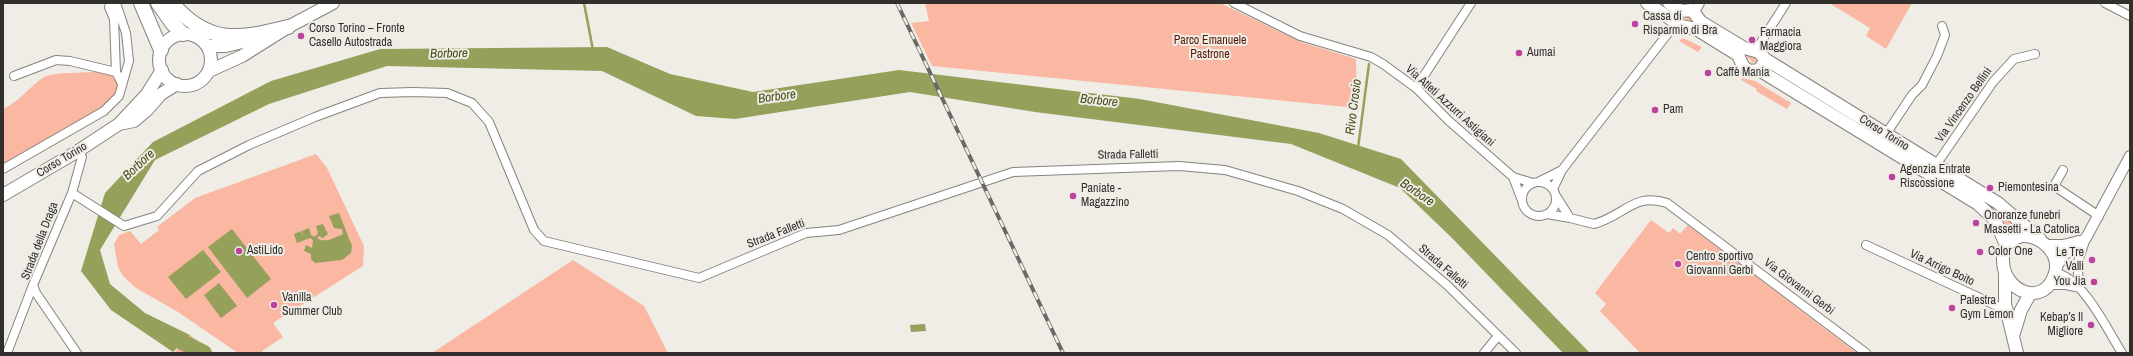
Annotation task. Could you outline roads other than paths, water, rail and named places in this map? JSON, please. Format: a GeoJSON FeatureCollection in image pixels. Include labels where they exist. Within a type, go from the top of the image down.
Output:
{"type":"FeatureCollection","features":[{"type":"Feature","properties":{"kind":"highway"},"geometry":{"type":"LineString","coordinates":[[141,3],[162,50]]}},
{"type":"Feature","properties":{"kind":"highway"},"geometry":{"type":"LineString","coordinates":[[158,3],[172,23],[184,34]]}},
{"type":"Feature","properties":{"kind":"highway"},"geometry":{"type":"LineString","coordinates":[[172,3],[189,21],[208,32],[225,36],[250,37],[288,27]]}},
{"type":"Feature","properties":{"kind":"main road","name":"Corso Torino"},"geometry":{"type":"LineString","coordinates":[[119,124],[137,118],[161,94],[177,84],[185,86],[199,82],[209,70],[242,56],[288,27],[333,3]]}},
{"type":"Feature","properties":{"kind":"main road","name":"Corso Torino"},"geometry":{"type":"LineString","coordinates":[[1647,3],[1676,23],[1696,29],[1738,55],[1743,66],[1749,71],[1759,70],[1978,204],[1996,220],[2006,245]]}},
{"type":"Feature","properties":{"kind":"main road","name":"Corso Torino"},"geometry":{"type":"LineString","coordinates":[[1669,3],[1681,10],[1697,8],[1701,22],[1744,48],[1756,50],[1765,59],[1998,203],[2042,242]]}},
{"type":"Feature","properties":{"kind":"main road"},"geometry":{"type":"LineString","coordinates":[[1676,23],[1676,16],[1681,10]]}},
{"type":"Feature","properties":{"kind":"main road","name":"Corso Torino"},"geometry":{"type":"LineString","coordinates":[[207,46],[226,46],[250,41],[288,27]]}},
{"type":"Feature","properties":{"kind":"main road"},"geometry":{"type":"LineString","coordinates":[[177,84],[171,81],[162,70],[160,62],[162,50],[170,39],[184,34],[197,37],[207,46],[210,54],[209,70]]}},
{"type":"Feature","properties":{"kind":"main road"},"geometry":{"type":"LineString","coordinates":[[1759,70],[1765,59]]}},
{"type":"Feature","properties":{"kind":"main road","name":"Corso Torino"},"geometry":{"type":"LineString","coordinates":[[3,195],[78,151],[119,124],[147,94],[162,70]]}},
{"type":"Feature","properties":{"kind":"main road"},"geometry":{"type":"LineString","coordinates":[[2005,275],[2016,288],[2030,294],[2037,293],[2049,285],[2056,270],[2053,255],[2042,242],[2022,236],[2012,239],[2006,245],[2003,253],[2005,304],[2017,353]]}},
{"type":"Feature","properties":{"kind":"main road"},"geometry":{"type":"LineString","coordinates":[[2013,336],[2021,310],[2030,294]]}},
{"type":"Feature","properties":{"kind":"street","name":"Via Atleti Azzurri Astigiani"},"geometry":{"type":"LineString","coordinates":[[1234,3],[1300,36],[1371,57],[1416,88],[1449,120],[1513,177],[1522,198]]}},
{"type":"Feature","properties":{"kind":"street"},"geometry":{"type":"LineString","coordinates":[[1416,88],[1471,3]]}},
{"type":"Feature","properties":{"kind":"street"},"geometry":{"type":"LineString","coordinates":[[1756,50],[1786,3]]}},
{"type":"Feature","properties":{"kind":"street"},"geometry":{"type":"LineString","coordinates":[[2105,3],[2130,16]]}},
{"type":"Feature","properties":{"kind":"street"},"geometry":{"type":"LineString","coordinates":[[113,5],[116,72],[122,84]]}},
{"type":"Feature","properties":{"kind":"street"},"geometry":{"type":"LineString","coordinates":[[3,169],[104,111],[119,96],[129,61],[126,33],[113,5]]}},
{"type":"Feature","properties":{"kind":"street"},"geometry":{"type":"LineString","coordinates":[[1562,170],[1536,182],[1525,189],[1522,198],[1524,208],[1527,212],[1537,216],[1547,214],[1555,203],[1554,192],[1562,170],[1676,23]]}},
{"type":"Feature","properties":{"kind":"street"},"geometry":{"type":"LineString","coordinates":[[1886,134],[1912,95],[1922,85],[1937,56],[1944,35],[1942,26]]}},
{"type":"Feature","properties":{"kind":"street","name":"Via Vincenzo Bellini"},"geometry":{"type":"LineString","coordinates":[[1936,165],[1993,82],[2014,59],[2035,54]]}},
{"type":"Feature","properties":{"kind":"street"},"geometry":{"type":"LineString","coordinates":[[14,76],[56,60],[70,61],[116,72]]}},
{"type":"Feature","properties":{"kind":"street","name":"Strada Falletti"},"geometry":{"type":"LineString","coordinates":[[72,193],[124,226],[158,216],[198,171],[249,145],[315,117],[380,93],[447,93],[472,103],[489,122],[534,230],[544,241],[699,278],[806,234],[839,230],[1013,172],[1179,166],[1225,170],[1298,191],[1343,209],[1388,235],[1447,285],[1516,353]]}},
{"type":"Feature","properties":{"kind":"street","name":"Strada della Draga"},"geometry":{"type":"LineString","coordinates":[[77,353],[36,293],[33,285],[72,193],[82,157],[78,151]]}},
{"type":"Feature","properties":{"kind":"street"},"geometry":{"type":"LineString","coordinates":[[2080,288],[2076,265],[2086,238],[2130,156]]}},
{"type":"Feature","properties":{"kind":"street"},"geometry":{"type":"LineString","coordinates":[[2063,170],[2054,186],[2099,216]]}},
{"type":"Feature","properties":{"kind":"street","name":"Via Atleti Azzurri Astigiani"},"geometry":{"type":"LineString","coordinates":[[1513,177],[1536,182]]}},
{"type":"Feature","properties":{"kind":"street"},"geometry":{"type":"LineString","coordinates":[[1536,182],[1544,183],[1554,192],[1570,218]]}},
{"type":"Feature","properties":{"kind":"street","name":"Via Giovanni Gerbi"},"geometry":{"type":"LineString","coordinates":[[1547,214],[1594,224],[1642,200],[1655,199],[1668,203],[1866,353]]}},
{"type":"Feature","properties":{"kind":"street"},"geometry":{"type":"LineString","coordinates":[[2042,242],[2063,245],[2086,238]]}},
{"type":"Feature","properties":{"kind":"street"},"geometry":{"type":"LineString","coordinates":[[2086,238],[2064,255],[2056,270],[2080,288],[2122,353]]}},
{"type":"Feature","properties":{"kind":"street","name":"Via Arrigo Boito"},"geometry":{"type":"LineString","coordinates":[[1866,245],[2008,312]]}},
{"type":"Feature","properties":{"kind":"street"},"geometry":{"type":"LineString","coordinates":[[7,353],[33,285]]}},
{"type":"Feature","properties":{"kind":"street"},"geometry":{"type":"LineString","coordinates":[[2049,285],[2066,285],[2080,288]]}},
{"type":"Feature","properties":{"kind":"street"},"geometry":{"type":"LineString","coordinates":[[2008,312],[2021,310]]}},
{"type":"Feature","properties":{"kind":"street"},"geometry":{"type":"LineString","coordinates":[[1484,353],[1498,336]]}},
{"type":"Feature","properties":{"kind":"water"},"geometry":{"type":"Polygon","coordinates":[[[607,47],[670,74],[753,92],[899,70],[1140,99],[1319,133],[1401,159],[1590,353],[1563,353],[1452,238],[1400,188],[1291,144],[1035,112],[910,92],[735,119],[696,116],[602,71],[387,66],[269,104],[155,160],[100,250],[110,284],[145,313],[190,335],[173,352],[111,310],[81,271],[105,193],[153,142],[271,81],[380,49],[607,47]]]}},
{"type":"Feature","properties":{"kind":"water"},"geometry":{"type":"Polygon","coordinates":[[[339,213],[352,246],[351,253],[342,260],[315,263],[311,259],[311,254],[304,251],[306,245],[312,248],[313,240],[310,238],[297,243],[294,234],[301,231],[303,237],[302,231],[309,228],[311,235],[315,237],[318,233],[316,226],[323,224],[328,234],[323,238],[319,236],[317,238],[320,240],[327,240],[343,234],[342,229],[334,228],[329,216],[339,213]]]}},
{"type":"Feature","properties":{"kind":"water"},"geometry":{"type":"Polygon","coordinates":[[[232,229],[271,279],[247,298],[208,247],[232,229]]]}},
{"type":"Feature","properties":{"kind":"water"},"geometry":{"type":"Polygon","coordinates":[[[203,250],[221,272],[186,299],[168,277],[203,250]]]}},
{"type":"Feature","properties":{"kind":"water"},"geometry":{"type":"Polygon","coordinates":[[[219,283],[237,306],[221,318],[204,295],[219,283]]]}},
{"type":"Feature","properties":{"kind":"water"},"geometry":{"type":"Polygon","coordinates":[[[925,324],[926,331],[911,332],[910,325],[925,324]]]}},
{"type":"Feature","properties":{"kind":"waterway"},"geometry":{"type":"LineString","coordinates":[[584,3],[593,50]]}},
{"type":"Feature","properties":{"kind":"waterway","name":"Rivo Crosio"},"geometry":{"type":"LineString","coordinates":[[1358,148],[1369,64]]}},
{"type":"Feature","properties":{"kind":"waterway","name":"Borbore"},"geometry":{"type":"LineString","coordinates":[[164,333],[204,353]]}},
{"type":"Feature","properties":{"kind":"railway"},"geometry":{"type":"LineString","coordinates":[[897,3],[1063,353]]}},
{"type":"Feature","properties":{"kind":"place","name":"Cassa di Risparmio di Bra"},"geometry":{"type":"Point","coordinates":[1635,24]}},
{"type":"Feature","properties":{"kind":"place","name":"Corso Torino – Fronte Casello Autostrada"},"geometry":{"type":"Point","coordinates":[301,36]}},
{"type":"Feature","properties":{"kind":"place","name":"Farmacia Maggiora"},"geometry":{"type":"Point","coordinates":[1752,40]}},
{"type":"Feature","properties":{"kind":"place","name":"Aumai"},"geometry":{"type":"Point","coordinates":[1519,53]}},
{"type":"Feature","properties":{"kind":"place","name":"Caffè Mania"},"geometry":{"type":"Point","coordinates":[1708,73]}},
{"type":"Feature","properties":{"kind":"place","name":"Pam"},"geometry":{"type":"Point","coordinates":[1655,110]}},
{"type":"Feature","properties":{"kind":"place","name":"Agenzia Entrate Riscossione"},"geometry":{"type":"Point","coordinates":[1892,177]}},
{"type":"Feature","properties":{"kind":"place","name":"Piemontesina"},"geometry":{"type":"Point","coordinates":[1990,188]}},
{"type":"Feature","properties":{"kind":"place","name":"Paniate - Magazzino"},"geometry":{"type":"Point","coordinates":[1073,196]}},
{"type":"Feature","properties":{"kind":"place","name":"Onoranze funebri Massetti - La Catolica"},"geometry":{"type":"Point","coordinates":[1976,223]}},
{"type":"Feature","properties":{"kind":"place","name":"AstiLido"},"geometry":{"type":"Point","coordinates":[239,251]}},
{"type":"Feature","properties":{"kind":"place","name":"Color One"},"geometry":{"type":"Point","coordinates":[1980,252]}},
{"type":"Feature","properties":{"kind":"place","name":"Le Tre Valli"},"geometry":{"type":"Point","coordinates":[2092,260]}},
{"type":"Feature","properties":{"kind":"place","name":"Centro sportivo Giovanni Gerbi"},"geometry":{"type":"Point","coordinates":[1678,264]}},
{"type":"Feature","properties":{"kind":"place","name":"You Jia"},"geometry":{"type":"Point","coordinates":[2094,282]}},
{"type":"Feature","properties":{"kind":"place","name":"Vanilla Summer Club"},"geometry":{"type":"Point","coordinates":[274,305]}},
{"type":"Feature","properties":{"kind":"place","name":"Palestra Gym Lemon"},"geometry":{"type":"Point","coordinates":[1952,308]}},
{"type":"Feature","properties":{"kind":"place","name":"Kebap’s Il Migliore"},"geometry":{"type":"Point","coordinates":[2091,325]}},
{"type":"Feature","properties":{"kind":"park label","name":"Parco Emanuele Pastrone"},"geometry":{"type":"Point","coordinates":[1210,48]}}]}
